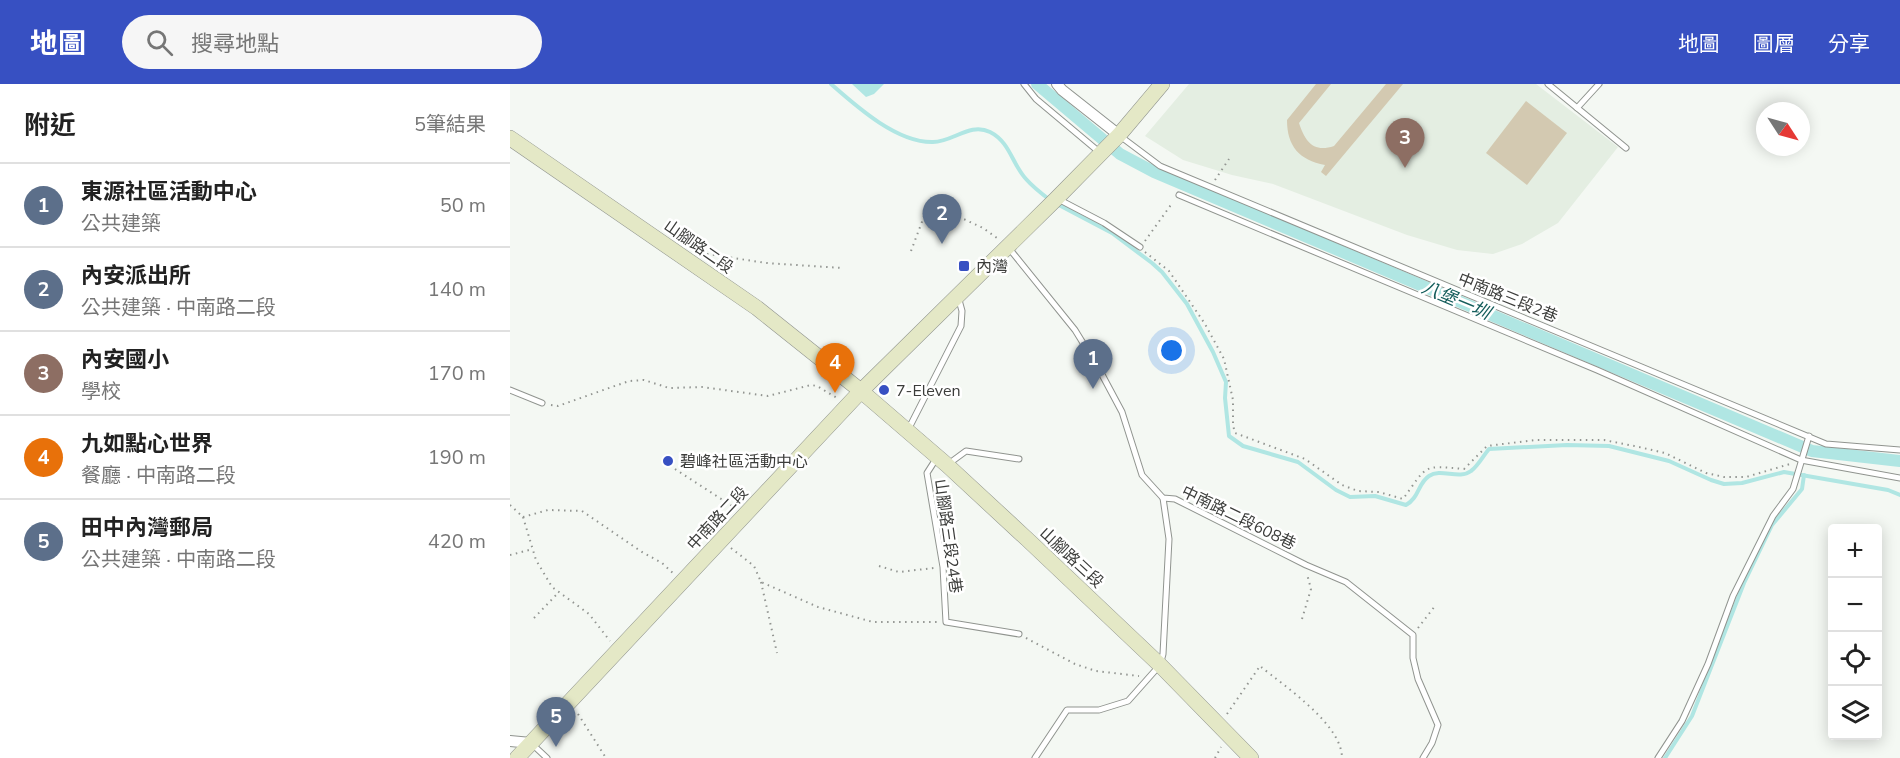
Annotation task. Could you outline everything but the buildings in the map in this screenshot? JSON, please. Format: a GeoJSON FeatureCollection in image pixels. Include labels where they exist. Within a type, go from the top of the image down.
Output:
{"type":"FeatureCollection","features":[{"type":"Feature","properties":{"kind":"main road","name":"中南路二段"},"geometry":{"type":"LineString","coordinates":[[517,758],[848,404],[1119,135],[1162,84]]}},
{"type":"Feature","properties":{"kind":"main road","name":"山腳路二段"},"geometry":{"type":"LineString","coordinates":[[510,138],[757,308],[861,391]]}},
{"type":"Feature","properties":{"kind":"main road","name":"山腳路三段"},"geometry":{"type":"LineString","coordinates":[[861,391],[942,462],[1160,665],[1251,758]]}},
{"type":"Feature","properties":{"kind":"street"},"geometry":{"type":"LineString","coordinates":[[1057,84],[1119,135]]}},
{"type":"Feature","properties":{"kind":"street"},"geometry":{"type":"LineString","coordinates":[[510,741],[531,743]]}},
{"type":"Feature","properties":{"kind":"lane"},"geometry":{"type":"LineString","coordinates":[[1024,84],[1036,99],[1100,152]]}},
{"type":"Feature","properties":{"kind":"lane"},"geometry":{"type":"LineString","coordinates":[[1548,84],[1626,148]]}},
{"type":"Feature","properties":{"kind":"lane"},"geometry":{"type":"LineString","coordinates":[[1577,108],[1599,84]]}},
{"type":"Feature","properties":{"kind":"lane","name":"中南路三段2巷"},"geometry":{"type":"LineString","coordinates":[[1119,135],[1160,166],[1826,444],[1900,450]]}},
{"type":"Feature","properties":{"kind":"lane"},"geometry":{"type":"LineString","coordinates":[[1179,195],[1597,370],[1801,460],[1900,478]]}},
{"type":"Feature","properties":{"kind":"lane"},"geometry":{"type":"LineString","coordinates":[[1056,199],[1104,224],[1140,247]]}},
{"type":"Feature","properties":{"kind":"lane","name":"中南路二段608巷"},"geometry":{"type":"LineString","coordinates":[[1007,246],[1075,330],[1100,369],[1122,412],[1142,475],[1163,498],[1175,499],[1306,565],[1346,582],[1413,634]]}},
{"type":"Feature","properties":{"kind":"lane"},"geometry":{"type":"LineString","coordinates":[[907,432],[961,326],[962,311],[958,296]]}},
{"type":"Feature","properties":{"kind":"lane"},"geometry":{"type":"LineString","coordinates":[[510,390],[542,403]]}},
{"type":"Feature","properties":{"kind":"lane"},"geometry":{"type":"LineString","coordinates":[[1658,758],[1682,721],[1708,664],[1733,596],[1773,516],[1793,489],[1809,436]]}},
{"type":"Feature","properties":{"kind":"lane"},"geometry":{"type":"LineString","coordinates":[[942,462],[966,451],[1018,459]]}},
{"type":"Feature","properties":{"kind":"lane","name":"山腳路三段24巷"},"geometry":{"type":"LineString","coordinates":[[942,462],[927,473],[943,567],[946,622]]}},
{"type":"Feature","properties":{"kind":"lane"},"geometry":{"type":"LineString","coordinates":[[1035,758],[1067,710],[1099,710],[1128,701],[1160,665],[1163,654],[1168,539],[1163,498]]}},
{"type":"Feature","properties":{"kind":"lane"},"geometry":{"type":"LineString","coordinates":[[946,622],[1018,634]]}},
{"type":"Feature","properties":{"kind":"lane"},"geometry":{"type":"LineString","coordinates":[[1413,634],[1413,658],[1418,679],[1438,725],[1432,743],[1423,758]]}},
{"type":"Feature","properties":{"kind":"lane"},"geometry":{"type":"LineString","coordinates":[[531,743],[547,758]]}},
{"type":"Feature","properties":{"kind":"path"},"geometry":{"type":"LineString","coordinates":[[1210,187],[1229,159]]}},
{"type":"Feature","properties":{"kind":"path"},"geometry":{"type":"LineString","coordinates":[[1179,195],[1140,247],[1169,271],[1205,324],[1224,359],[1233,400],[1235,433],[1305,459],[1342,485],[1358,491],[1378,492],[1403,499],[1425,470],[1433,466],[1464,469],[1487,446],[1535,440],[1616,442],[1665,453],[1706,473],[1724,477],[1746,477],[1801,460]]}},
{"type":"Feature","properties":{"kind":"path"},"geometry":{"type":"LineString","coordinates":[[911,251],[929,203],[983,228],[1007,246]]}},
{"type":"Feature","properties":{"kind":"path"},"geometry":{"type":"LineString","coordinates":[[700,253],[766,264],[842,268]]}},
{"type":"Feature","properties":{"kind":"path"},"geometry":{"type":"LineString","coordinates":[[542,403],[558,406],[628,381],[644,380],[669,388],[702,387],[768,396],[811,385],[818,386],[848,404]]}},
{"type":"Feature","properties":{"kind":"path"},"geometry":{"type":"LineString","coordinates":[[675,469],[745,514]]}},
{"type":"Feature","properties":{"kind":"path"},"geometry":{"type":"LineString","coordinates":[[510,505],[523,517],[536,560],[552,587],[589,614],[617,651]]}},
{"type":"Feature","properties":{"kind":"path"},"geometry":{"type":"LineString","coordinates":[[523,517],[548,510],[582,511],[662,563],[682,582]]}},
{"type":"Feature","properties":{"kind":"path"},"geometry":{"type":"LineString","coordinates":[[721,540],[753,566],[761,582],[777,653]]}},
{"type":"Feature","properties":{"kind":"path"},"geometry":{"type":"LineString","coordinates":[[510,555],[533,549]]}},
{"type":"Feature","properties":{"kind":"path"},"geometry":{"type":"LineString","coordinates":[[1302,619],[1311,589],[1306,565]]}},
{"type":"Feature","properties":{"kind":"path"},"geometry":{"type":"LineString","coordinates":[[879,566],[899,572],[943,567]]}},
{"type":"Feature","properties":{"kind":"path"},"geometry":{"type":"LineString","coordinates":[[761,582],[818,607],[873,622],[946,622]]}},
{"type":"Feature","properties":{"kind":"path"},"geometry":{"type":"LineString","coordinates":[[534,618],[559,592]]}},
{"type":"Feature","properties":{"kind":"path"},"geometry":{"type":"LineString","coordinates":[[1413,634],[1435,606]]}},
{"type":"Feature","properties":{"kind":"path"},"geometry":{"type":"LineString","coordinates":[[1018,634],[1075,664],[1096,671],[1147,678]]}},
{"type":"Feature","properties":{"kind":"path"},"geometry":{"type":"LineString","coordinates":[[1219,727],[1260,666],[1318,715],[1334,732],[1342,758]]}},
{"type":"Feature","properties":{"kind":"path"},"geometry":{"type":"LineString","coordinates":[[570,701],[606,758]]}},
{"type":"Feature","properties":{"kind":"shaded area"},"geometry":{"type":"Polygon","coordinates":[[[1189,84],[1536,84],[1618,147],[1558,223],[1522,244],[1493,254],[1457,250],[1407,235],[1273,184],[1232,175],[1183,160],[1145,136],[1189,84]]]}},
{"type":"Feature","properties":{"kind":"shaded area"},"geometry":{"type":"Polygon","coordinates":[[[1316,84],[1331,84],[1299,123],[1311,144],[1315,147],[1327,148],[1334,146],[1386,84],[1403,84],[1326,176],[1321,172],[1325,165],[1308,160],[1296,150],[1289,137],[1287,120],[1316,84]]]}},
{"type":"Feature","properties":{"kind":"shaded area"},"geometry":{"type":"Polygon","coordinates":[[[1526,101],[1567,133],[1527,185],[1486,153],[1526,101]]]}},
{"type":"Feature","properties":{"kind":"water"},"geometry":{"type":"Polygon","coordinates":[[[852,84],[884,84],[874,94],[866,97],[852,84]]]}},
{"type":"Feature","properties":{"kind":"waterway"},"geometry":{"type":"LineString","coordinates":[[831,84],[878,122],[919,141],[940,141],[975,129],[990,132],[1002,141],[1026,179],[1050,200]]}},
{"type":"Feature","properties":{"kind":"waterway","name":"八堡一圳"},"geometry":{"type":"LineString","coordinates":[[1037,84],[1120,154],[1154,172],[1812,451],[1900,461]]}},
{"type":"Feature","properties":{"kind":"waterway"},"geometry":{"type":"LineString","coordinates":[[1057,204],[1112,233],[1152,263],[1187,304],[1226,382],[1225,398],[1229,436],[1243,446],[1298,462],[1336,490],[1350,497],[1375,496],[1406,505],[1414,498],[1429,476],[1471,471],[1489,449],[1567,445],[1609,446],[1669,461],[1724,484],[1742,483],[1784,472],[1888,490],[1900,495]]}},
{"type":"Feature","properties":{"kind":"waterway"},"geometry":{"type":"LineString","coordinates":[[1665,758],[1692,716],[1744,583],[1772,525],[1802,489],[1804,475]]}},
{"type":"Feature","properties":{"kind":"place","name":"內安國小"},"geometry":{"type":"Point","coordinates":[1405,168]}},
{"type":"Feature","properties":{"kind":"place","name":"內安派出所"},"geometry":{"type":"Point","coordinates":[942,244]}},
{"type":"Feature","properties":{"kind":"place","name":"內灣"},"geometry":{"type":"Point","coordinates":[964,266]}},
{"type":"Feature","properties":{"kind":"place","name":"東源社區活動中心"},"geometry":{"type":"Point","coordinates":[1093,389]}},
{"type":"Feature","properties":{"kind":"place","name":"7-Eleven"},"geometry":{"type":"Point","coordinates":[884,390]}},
{"type":"Feature","properties":{"kind":"place","name":"九如點心世界"},"geometry":{"type":"Point","coordinates":[835,393]}},
{"type":"Feature","properties":{"kind":"place","name":"碧峰社區活動中心"},"geometry":{"type":"Point","coordinates":[668,461]}},
{"type":"Feature","properties":{"kind":"place","name":"田中內灣郵局"},"geometry":{"type":"Point","coordinates":[556,747]}}]}
